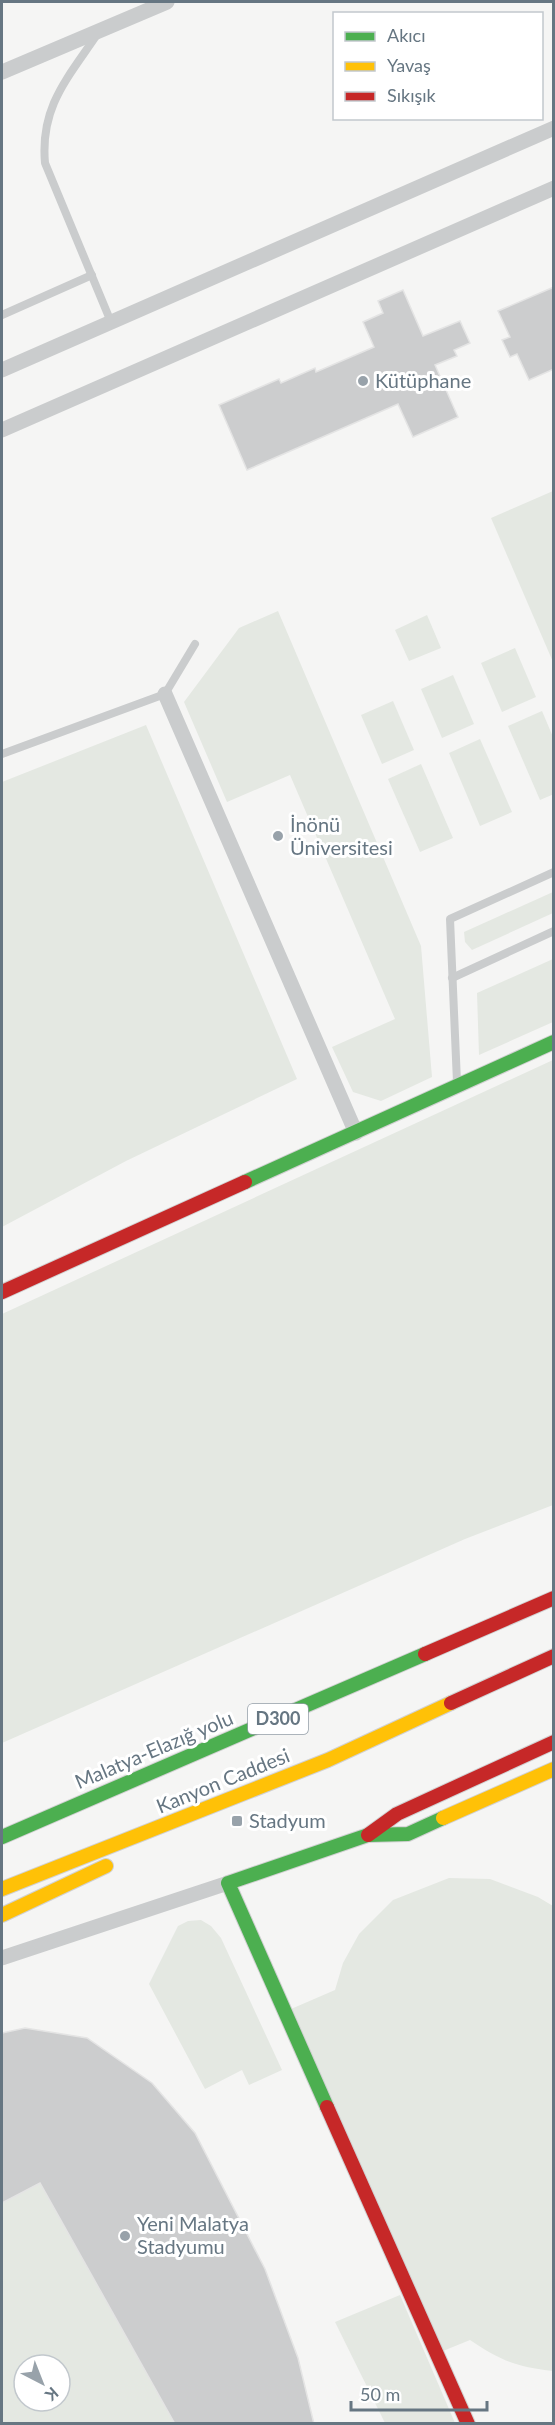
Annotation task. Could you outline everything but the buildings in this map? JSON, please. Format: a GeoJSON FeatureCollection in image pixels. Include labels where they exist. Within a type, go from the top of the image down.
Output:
{"type":"FeatureCollection","features":[{"type":"Feature","properties":{"kind":"main road"},"geometry":{"type":"LineString","coordinates":[[2,1292],[554,1042]]}},
{"type":"Feature","properties":{"kind":"main road","name":"Malatya-Elazığ yolu"},"geometry":{"type":"LineString","coordinates":[[2,1837],[554,1598]]}},
{"type":"Feature","properties":{"kind":"main road","name":"Kanyon Caddesi"},"geometry":{"type":"LineString","coordinates":[[2,1890],[321,1763],[554,1656]]}},
{"type":"Feature","properties":{"kind":"main road"},"geometry":{"type":"LineString","coordinates":[[468,2424],[228,1883],[368,1835],[397,1814],[554,1742]]}},
{"type":"Feature","properties":{"kind":"main road"},"geometry":{"type":"LineString","coordinates":[[137,1851],[321,1763]]}},
{"type":"Feature","properties":{"kind":"main road"},"geometry":{"type":"LineString","coordinates":[[368,1835],[408,1834],[554,1769]]}},
{"type":"Feature","properties":{"kind":"main road"},"geometry":{"type":"LineString","coordinates":[[2,1916],[116,1861]]}},
{"type":"Feature","properties":{"kind":"street"},"geometry":{"type":"LineString","coordinates":[[2,72],[167,2]]}},
{"type":"Feature","properties":{"kind":"street"},"geometry":{"type":"LineString","coordinates":[[2,370],[554,128]]}},
{"type":"Feature","properties":{"kind":"street"},"geometry":{"type":"LineString","coordinates":[[2,430],[554,188]]}},
{"type":"Feature","properties":{"kind":"street"},"geometry":{"type":"LineString","coordinates":[[165,694],[356,1133]]}},
{"type":"Feature","properties":{"kind":"street"},"geometry":{"type":"LineString","coordinates":[[2,1958],[228,1883]]}},
{"type":"Feature","properties":{"kind":"lane"},"geometry":{"type":"LineString","coordinates":[[101,29],[54,100],[44,131],[43,147],[45,163],[111,322]]}},
{"type":"Feature","properties":{"kind":"lane"},"geometry":{"type":"LineString","coordinates":[[2,315],[92,276]]}},
{"type":"Feature","properties":{"kind":"lane"},"geometry":{"type":"LineString","coordinates":[[2,754],[165,694],[195,645]]}},
{"type":"Feature","properties":{"kind":"lane"},"geometry":{"type":"LineString","coordinates":[[457,1087],[450,919],[554,872]]}},
{"type":"Feature","properties":{"kind":"lane"},"geometry":{"type":"LineString","coordinates":[[452,978],[554,931]]}},
{"type":"Feature","properties":{"kind":"shaded area"},"geometry":{"type":"Polygon","coordinates":[[[553,491],[554,494],[553,662],[491,518],[553,491]]]}},
{"type":"Feature","properties":{"kind":"shaded area"},"geometry":{"type":"Polygon","coordinates":[[[278,611],[421,946],[432,1077],[381,1101],[353,1092],[332,1047],[395,1019],[290,775],[227,802],[184,702],[239,628],[278,611]]]}},
{"type":"Feature","properties":{"kind":"shaded area"},"geometry":{"type":"Polygon","coordinates":[[[427,615],[441,648],[409,661],[395,630],[427,615]]]}},
{"type":"Feature","properties":{"kind":"shaded area"},"geometry":{"type":"Polygon","coordinates":[[[515,648],[536,697],[502,712],[481,663],[515,648]]]}},
{"type":"Feature","properties":{"kind":"shaded area"},"geometry":{"type":"Polygon","coordinates":[[[453,675],[474,724],[442,738],[421,689],[453,675]]]}},
{"type":"Feature","properties":{"kind":"shaded area"},"geometry":{"type":"Polygon","coordinates":[[[393,701],[414,750],[382,764],[361,715],[393,701]]]}},
{"type":"Feature","properties":{"kind":"shaded area"},"geometry":{"type":"Polygon","coordinates":[[[542,711],[553,737],[554,794],[540,800],[508,726],[542,711]]]}},
{"type":"Feature","properties":{"kind":"shaded area"},"geometry":{"type":"Polygon","coordinates":[[[146,725],[297,1079],[126,1161],[2,1227],[2,782],[146,725]]]}},
{"type":"Feature","properties":{"kind":"shaded area"},"geometry":{"type":"Polygon","coordinates":[[[480,739],[512,812],[480,826],[449,753],[480,739]]]}},
{"type":"Feature","properties":{"kind":"shaded area"},"geometry":{"type":"Polygon","coordinates":[[[421,764],[453,838],[420,852],[388,779],[421,764]]]}},
{"type":"Feature","properties":{"kind":"shaded area"},"geometry":{"type":"Polygon","coordinates":[[[553,892],[553,913],[472,950],[465,942],[464,932],[553,892]]]}},
{"type":"Feature","properties":{"kind":"shaded area"},"geometry":{"type":"Polygon","coordinates":[[[553,959],[553,1022],[479,1055],[477,993],[553,959]]]}},
{"type":"Feature","properties":{"kind":"shaded area"},"geometry":{"type":"Polygon","coordinates":[[[553,1060],[553,1505],[465,1539],[2,1743],[2,1314],[553,1060]]]}},
{"type":"Feature","properties":{"kind":"shaded area"},"geometry":{"type":"Polygon","coordinates":[[[449,1878],[490,1879],[538,1897],[553,1906],[553,2371],[510,2362],[470,2340],[443,2351],[291,2009],[335,1990],[343,1963],[359,1934],[393,1900],[449,1878]]]}},
{"type":"Feature","properties":{"kind":"shaded area"},"geometry":{"type":"Polygon","coordinates":[[[201,1920],[211,1926],[221,1938],[282,2070],[249,2085],[242,2070],[205,2089],[149,1984],[178,1926],[188,1921],[201,1920]]]}},
{"type":"Feature","properties":{"kind":"shaded area","name":"Yeni Malatya Stadyumu"},"geometry":{"type":"Polygon","coordinates":[[[25,2028],[87,2038],[152,2083],[195,2133],[265,2269],[298,2358],[314,2423],[2,2424],[2,2033],[25,2028]]]}},
{"type":"Feature","properties":{"kind":"shaded area"},"geometry":{"type":"Polygon","coordinates":[[[400,2295],[455,2423],[385,2423],[335,2322],[400,2295]]]}},
{"type":"Feature","properties":{"kind":"traffic: fast"},"geometry":{"type":"LineString","coordinates":[[245,1182],[554,1042]]}},
{"type":"Feature","properties":{"kind":"traffic: fast"},"geometry":{"type":"LineString","coordinates":[[2,1837],[425,1654]]}},
{"type":"Feature","properties":{"kind":"traffic: fast"},"geometry":{"type":"LineString","coordinates":[[327,2107],[228,1883],[368,1835],[408,1834],[443,1818]]}},
{"type":"Feature","properties":{"kind":"traffic: slow"},"geometry":{"type":"LineString","coordinates":[[2,1889],[328,1760],[451,1703]]}},
{"type":"Feature","properties":{"kind":"traffic: slow"},"geometry":{"type":"LineString","coordinates":[[443,1818],[554,1769]]}},
{"type":"Feature","properties":{"kind":"traffic: slow"},"geometry":{"type":"LineString","coordinates":[[2,1915],[106,1866]]}},
{"type":"Feature","properties":{"kind":"traffic: jam"},"geometry":{"type":"LineString","coordinates":[[2,1292],[245,1182]]}},
{"type":"Feature","properties":{"kind":"traffic: jam"},"geometry":{"type":"LineString","coordinates":[[425,1654],[554,1598]]}},
{"type":"Feature","properties":{"kind":"traffic: jam"},"geometry":{"type":"LineString","coordinates":[[451,1703],[554,1656]]}},
{"type":"Feature","properties":{"kind":"traffic: jam"},"geometry":{"type":"LineString","coordinates":[[368,1835],[397,1814],[554,1742]]}},
{"type":"Feature","properties":{"kind":"traffic: jam"},"geometry":{"type":"LineString","coordinates":[[327,2107],[468,2424]]}},
{"type":"Feature","properties":{"kind":"place","name":"Kütüphane"},"geometry":{"type":"Point","coordinates":[363,381]}},
{"type":"Feature","properties":{"kind":"place","name":"İnönü Üniversitesi"},"geometry":{"type":"Point","coordinates":[278,836]}},
{"type":"Feature","properties":{"kind":"place","name":"Stadyum"},"geometry":{"type":"Point","coordinates":[237,1821]}},
{"type":"Feature","properties":{"kind":"place","name":"Yeni Malatya Stadyumu"},"geometry":{"type":"Point","coordinates":[125,2236]}}]}
